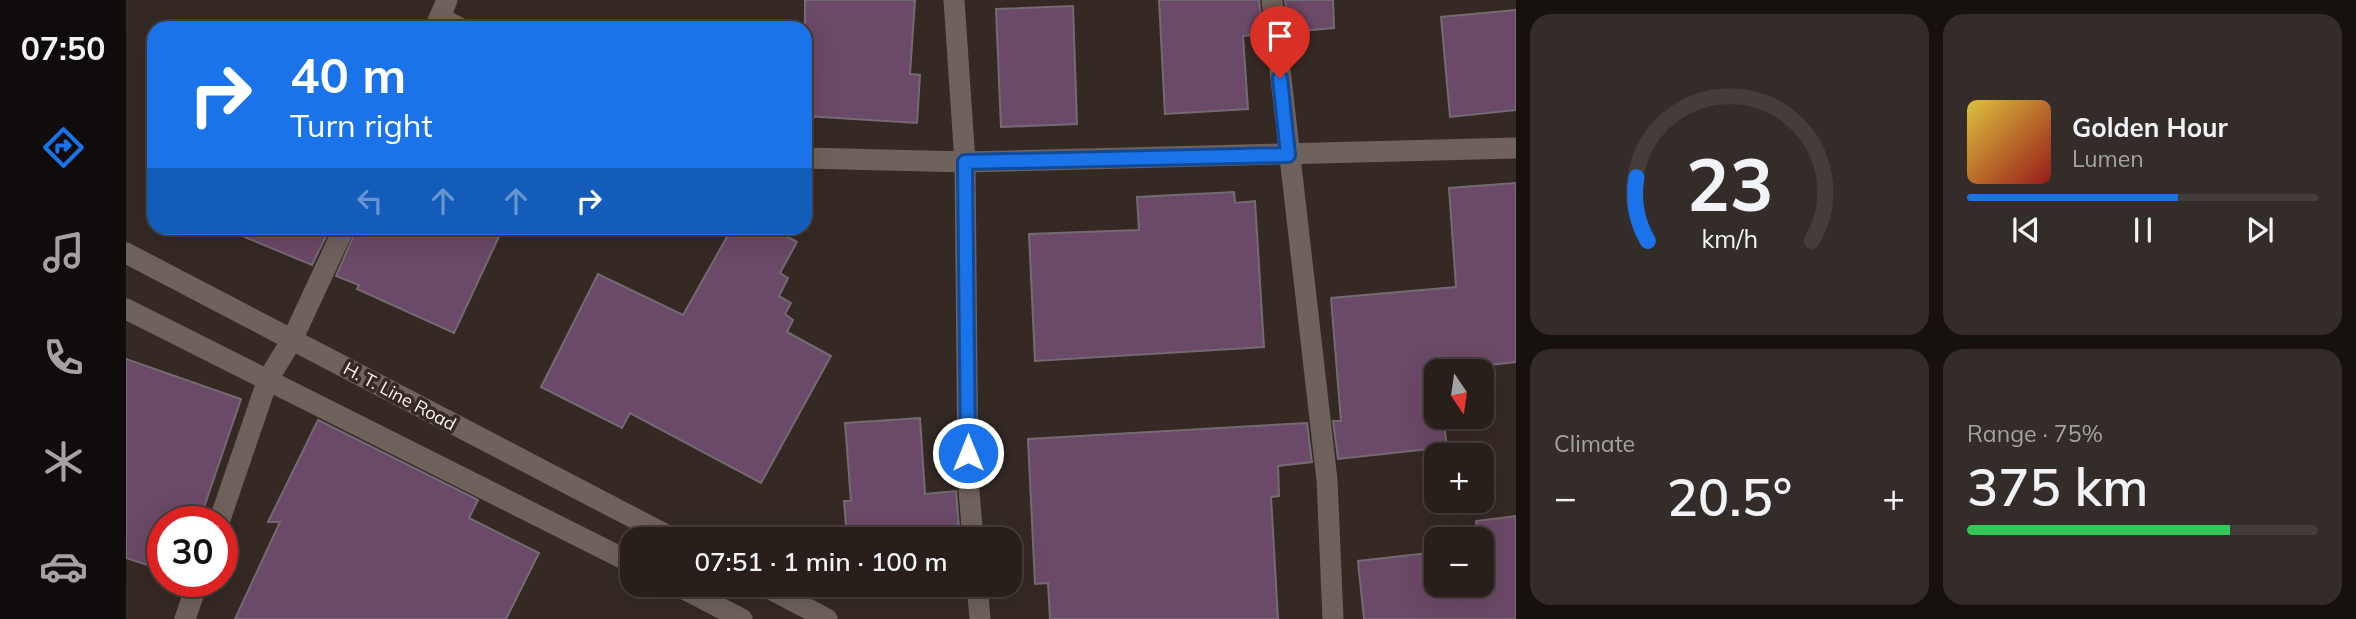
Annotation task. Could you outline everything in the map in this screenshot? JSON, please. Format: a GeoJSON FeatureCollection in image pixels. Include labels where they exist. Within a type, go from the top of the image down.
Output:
{"type":"FeatureCollection","features":[{"type":"Feature","properties":{"kind":"street"},"geometry":{"type":"LineString","coordinates":[[954,0],[965,162],[968,479],[972,527]]}},
{"type":"Feature","properties":{"kind":"street"},"geometry":{"type":"LineString","coordinates":[[1272,0],[1327,480],[1333,619]]}},
{"type":"Feature","properties":{"kind":"street"},"geometry":{"type":"LineString","coordinates":[[812,158],[965,162],[1516,148]]}},
{"type":"Feature","properties":{"kind":"street"},"geometry":{"type":"LineString","coordinates":[[224,506],[268,379],[292,340],[341,235]]}},
{"type":"Feature","properties":{"kind":"street","name":"H. T. Line Road"},"geometry":{"type":"LineString","coordinates":[[126,253],[651,527]]}},
{"type":"Feature","properties":{"kind":"street"},"geometry":{"type":"LineString","coordinates":[[126,309],[620,557]]}},
{"type":"Feature","properties":{"kind":"street"},"geometry":{"type":"LineString","coordinates":[[185,619],[193,597]]}},
{"type":"Feature","properties":{"kind":"street"},"geometry":{"type":"LineString","coordinates":[[699,597],[742,619]]}},
{"type":"Feature","properties":{"kind":"street"},"geometry":{"type":"LineString","coordinates":[[786,597],[827,619]]}},
{"type":"Feature","properties":{"kind":"street"},"geometry":{"type":"LineString","coordinates":[[978,597],[980,619]]}},
{"type":"Feature","properties":{"kind":"building"},"geometry":{"type":"Polygon","coordinates":[[[805,0],[915,0],[910,74],[920,75],[917,123],[812,116],[812,21],[805,21],[805,0]]]}},
{"type":"Feature","properties":{"kind":"building"},"geometry":{"type":"Polygon","coordinates":[[[1159,0],[1259,0],[1263,34],[1243,36],[1248,109],[1165,114],[1159,0]]]}},
{"type":"Feature","properties":{"kind":"building"},"geometry":{"type":"Polygon","coordinates":[[[1285,0],[1333,0],[1334,28],[1289,32],[1285,0]]]}},
{"type":"Feature","properties":{"kind":"building"},"geometry":{"type":"Polygon","coordinates":[[[1073,6],[1077,124],[1001,127],[996,9],[1073,6]]]}},
{"type":"Feature","properties":{"kind":"building"},"geometry":{"type":"Polygon","coordinates":[[[1516,10],[1516,110],[1450,117],[1441,17],[1516,10]]]}},
{"type":"Feature","properties":{"kind":"building"},"geometry":{"type":"Polygon","coordinates":[[[1516,183],[1516,362],[1494,365],[1494,359],[1424,359],[1424,429],[1445,429],[1446,443],[1424,443],[1424,450],[1338,459],[1333,421],[1341,421],[1331,298],[1456,287],[1449,188],[1516,183]]]}},
{"type":"Feature","properties":{"kind":"building"},"geometry":{"type":"Polygon","coordinates":[[[1234,192],[1235,203],[1255,201],[1264,347],[1035,361],[1029,234],[1139,230],[1137,197],[1234,192]]]}},
{"type":"Feature","properties":{"kind":"building"},"geometry":{"type":"Polygon","coordinates":[[[240,235],[327,235],[312,265],[240,235]]]}},
{"type":"Feature","properties":{"kind":"building"},"geometry":{"type":"Polygon","coordinates":[[[354,235],[500,235],[454,333],[357,289],[359,285],[336,276],[354,235]]]}},
{"type":"Feature","properties":{"kind":"building"},"geometry":{"type":"Polygon","coordinates":[[[728,235],[784,235],[797,242],[780,273],[788,278],[779,296],[791,303],[785,314],[793,320],[787,332],[831,356],[761,483],[630,413],[622,428],[541,387],[598,274],[683,315],[728,235]]]}},
{"type":"Feature","properties":{"kind":"building"},"geometry":{"type":"Polygon","coordinates":[[[126,359],[241,399],[204,506],[147,506],[147,565],[126,558],[126,359]]]}},
{"type":"Feature","properties":{"kind":"building"},"geometry":{"type":"Polygon","coordinates":[[[920,418],[925,494],[956,491],[959,527],[846,527],[844,501],[851,501],[845,423],[920,418]]]}},
{"type":"Feature","properties":{"kind":"building"},"geometry":{"type":"Polygon","coordinates":[[[318,420],[478,500],[469,518],[539,553],[506,619],[235,619],[280,522],[268,522],[318,420]]]}},
{"type":"Feature","properties":{"kind":"building"},"geometry":{"type":"Polygon","coordinates":[[[1307,423],[1312,462],[1278,466],[1279,496],[1271,497],[1278,619],[1050,619],[1048,583],[1035,584],[1028,439],[1307,423]]]}},
{"type":"Feature","properties":{"kind":"building"},"geometry":{"type":"Polygon","coordinates":[[[1516,516],[1516,619],[1364,619],[1358,561],[1424,553],[1424,597],[1494,597],[1494,527],[1477,527],[1476,521],[1516,516]]]}},
{"type":"Feature","properties":{"kind":"route"},"geometry":{"type":"LineString","coordinates":[[968,453],[965,162],[1288,155],[1280,78]]}}]}
